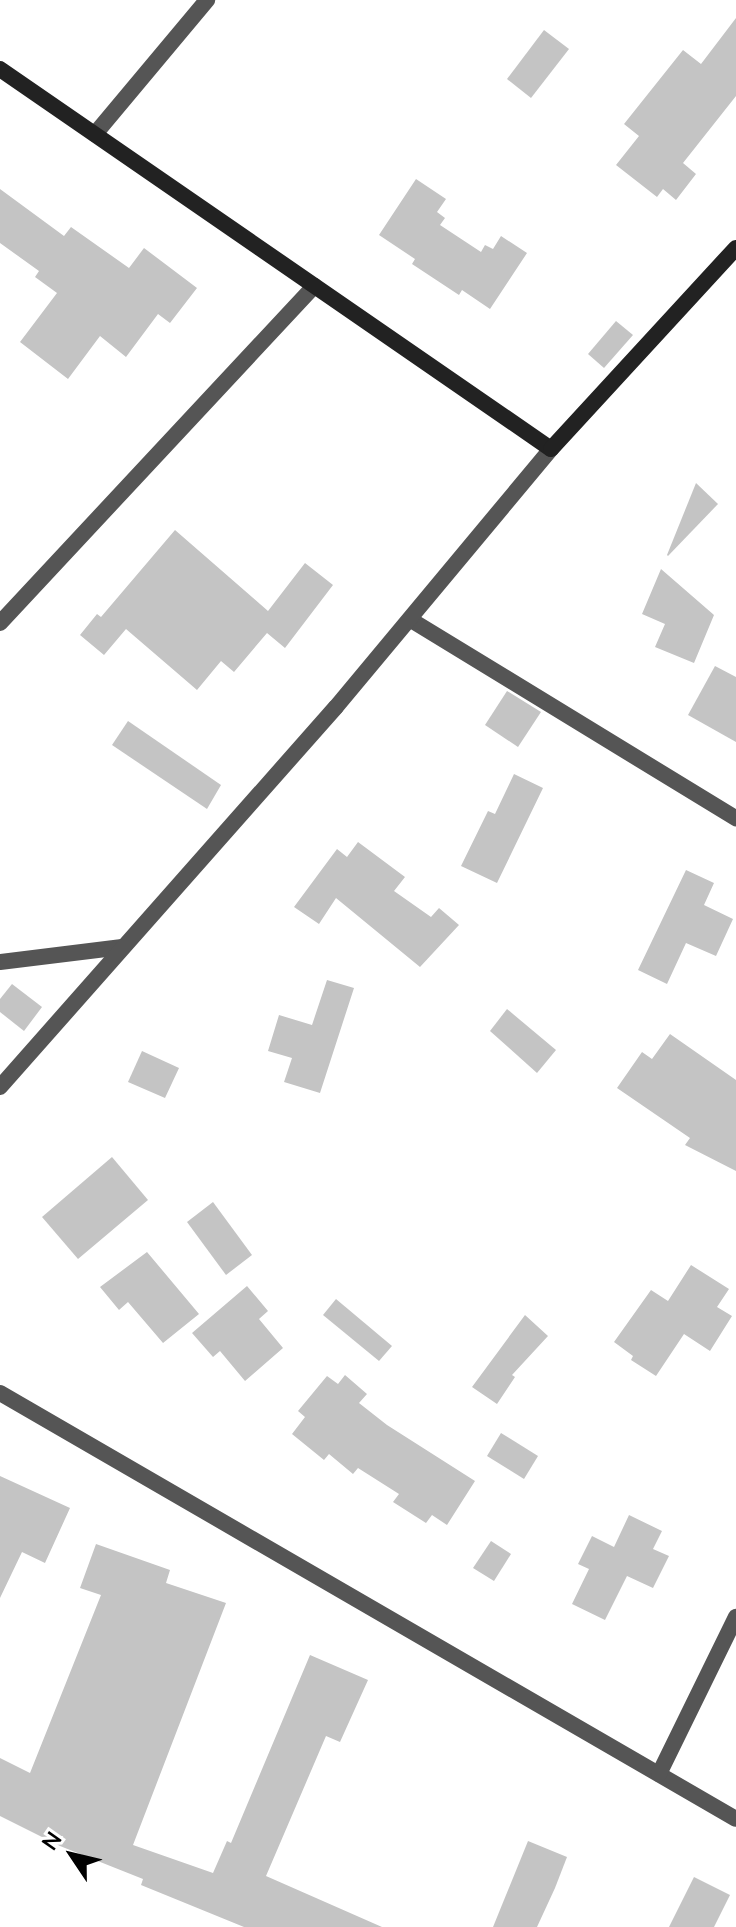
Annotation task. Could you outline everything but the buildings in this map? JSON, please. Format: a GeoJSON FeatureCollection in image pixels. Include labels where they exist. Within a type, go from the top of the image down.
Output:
{"type":"FeatureCollection","features":[{"type":"Feature","properties":{"kind":"street"},"geometry":{"type":"LineString","coordinates":[[95,134],[207,0]]}},
{"type":"Feature","properties":{"kind":"street"},"geometry":{"type":"LineString","coordinates":[[0,69],[551,449]]}},
{"type":"Feature","properties":{"kind":"street"},"geometry":{"type":"LineString","coordinates":[[0,1087],[411,620],[551,449],[736,248]]}},
{"type":"Feature","properties":{"kind":"street"},"geometry":{"type":"LineString","coordinates":[[0,623],[314,286]]}},
{"type":"Feature","properties":{"kind":"street"},"geometry":{"type":"LineString","coordinates":[[411,620],[736,818]]}},
{"type":"Feature","properties":{"kind":"street"},"geometry":{"type":"LineString","coordinates":[[0,962],[122,947]]}},
{"type":"Feature","properties":{"kind":"street"},"geometry":{"type":"LineString","coordinates":[[0,1393],[736,1819]]}},
{"type":"Feature","properties":{"kind":"street"},"geometry":{"type":"LineString","coordinates":[[659,1774],[736,1617]]}}]}
